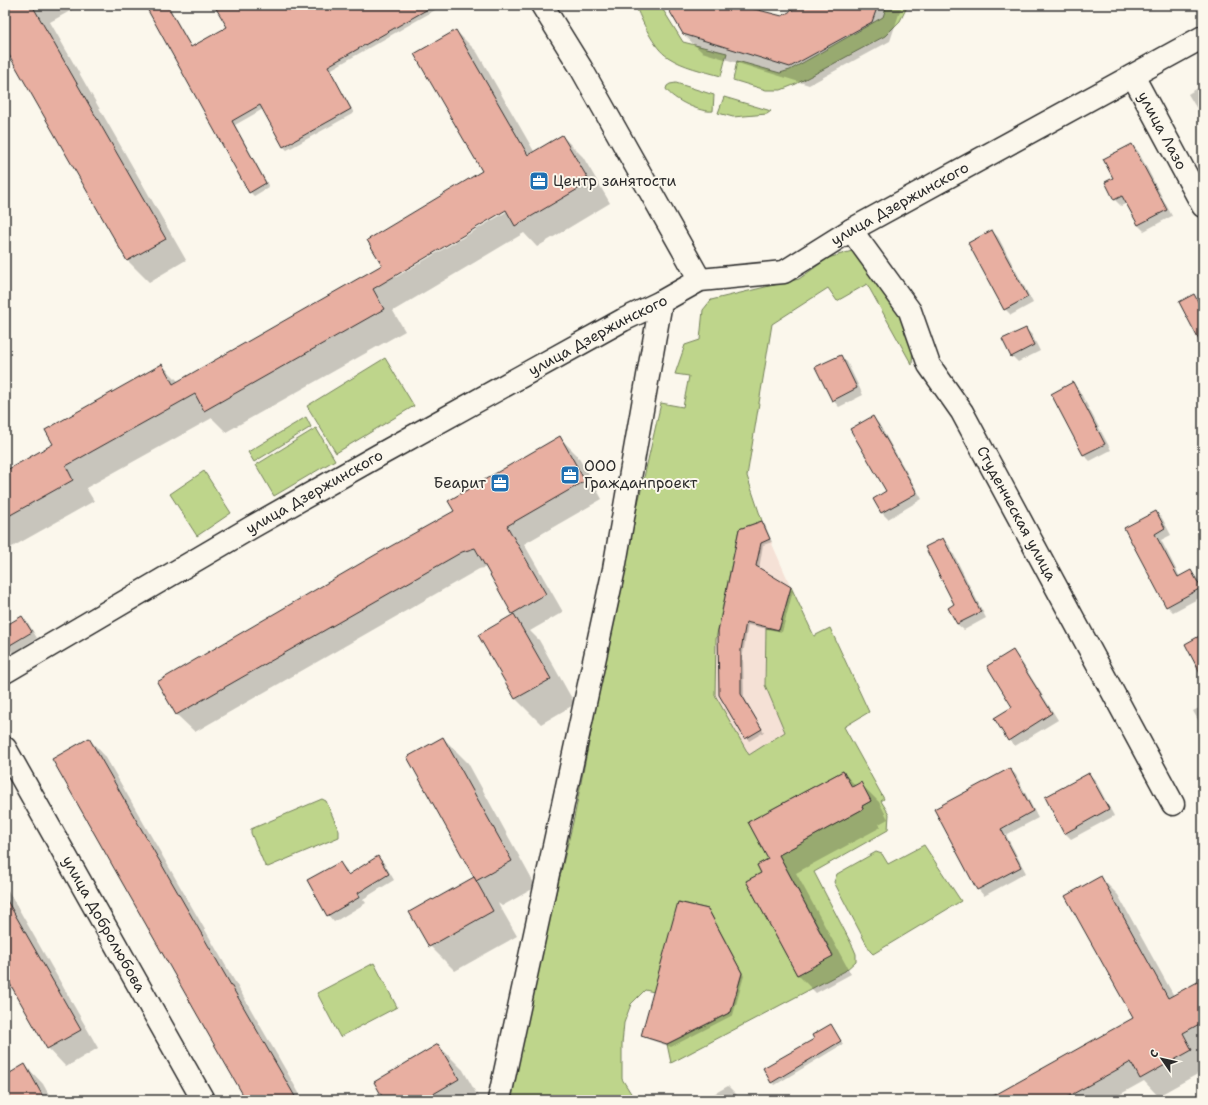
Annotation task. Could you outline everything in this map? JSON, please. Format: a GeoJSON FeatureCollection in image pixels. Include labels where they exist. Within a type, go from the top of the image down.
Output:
{"type":"FeatureCollection","features":[{"type":"Feature","properties":{"kind":"street"},"geometry":{"type":"LineString","coordinates":[[542,5],[581,68],[700,280]]}},
{"type":"Feature","properties":{"kind":"street","name":"улица Дзержинского"},"geometry":{"type":"LineString","coordinates":[[5,672],[245,531],[623,320],[661,302],[700,280],[784,272],[851,230],[1203,37]]}},
{"type":"Feature","properties":{"kind":"street","name":"улица Лазо"},"geometry":{"type":"LineString","coordinates":[[1132,76],[1203,206]]}},
{"type":"Feature","properties":{"kind":"street","name":"Студенческая улица"},"geometry":{"type":"LineString","coordinates":[[851,230],[910,311],[930,365],[962,412],[1174,804]]}},
{"type":"Feature","properties":{"kind":"street"},"geometry":{"type":"LineString","coordinates":[[499,1100],[614,569],[661,302]]}},
{"type":"Feature","properties":{"kind":"street","name":"улица Добролюбова"},"geometry":{"type":"LineString","coordinates":[[5,748],[203,1100]]}},
{"type":"Feature","properties":{"kind":"shaded area"},"geometry":{"type":"Polygon","coordinates":[[[762,521],[791,587],[779,630],[766,628],[765,685],[785,732],[749,755],[715,695],[716,639],[739,529],[762,521]]]}},
{"type":"Feature","properties":{"kind":"green space"},"geometry":{"type":"Polygon","coordinates":[[[635,5],[660,5],[683,42],[727,53],[721,76],[687,66],[663,53],[648,33],[635,5]]]}},
{"type":"Feature","properties":{"kind":"green space"},"geometry":{"type":"Polygon","coordinates":[[[887,5],[908,5],[900,21],[885,36],[796,84],[781,90],[766,90],[733,80],[737,61],[780,73],[790,70],[883,17],[887,5]]]}},
{"type":"Feature","properties":{"kind":"green space"},"geometry":{"type":"Polygon","coordinates":[[[676,83],[714,95],[713,111],[695,108],[675,97],[666,89],[670,84],[676,83]]]}},
{"type":"Feature","properties":{"kind":"green space"},"geometry":{"type":"Polygon","coordinates":[[[724,97],[771,111],[767,114],[733,117],[718,113],[724,97]]]}},
{"type":"Feature","properties":{"kind":"green space"},"geometry":{"type":"Polygon","coordinates":[[[852,251],[870,268],[904,314],[913,338],[912,365],[867,284],[837,301],[828,288],[772,324],[747,476],[762,521],[739,529],[716,639],[715,695],[749,755],[785,732],[765,685],[766,628],[779,630],[791,587],[814,636],[830,628],[869,712],[844,727],[884,799],[881,801],[889,814],[888,830],[814,872],[853,947],[856,954],[856,961],[845,971],[671,1063],[667,1044],[731,1012],[742,973],[708,909],[679,902],[654,992],[645,990],[631,1004],[624,1023],[622,1044],[622,1079],[632,1095],[631,1100],[506,1100],[574,818],[624,565],[661,403],[683,407],[689,376],[675,374],[685,345],[700,340],[703,310],[711,300],[799,279],[828,258],[852,251]],[[843,771],[748,822],[768,859],[757,865],[761,873],[746,881],[797,975],[833,955],[779,855],[863,809],[862,806],[871,801],[861,783],[852,787],[843,771]]]}},
{"type":"Feature","properties":{"kind":"green space"},"geometry":{"type":"Polygon","coordinates":[[[385,358],[414,406],[336,453],[307,406],[385,358]]]}},
{"type":"Feature","properties":{"kind":"green space"},"geometry":{"type":"Polygon","coordinates":[[[306,417],[311,427],[254,462],[248,452],[306,417]]]}},
{"type":"Feature","properties":{"kind":"green space"},"geometry":{"type":"Polygon","coordinates":[[[316,428],[335,460],[274,496],[256,465],[316,428]]]}},
{"type":"Feature","properties":{"kind":"green space"},"geometry":{"type":"Polygon","coordinates":[[[204,471],[231,513],[197,536],[170,494],[204,471]]]}},
{"type":"Feature","properties":{"kind":"green space"},"geometry":{"type":"Polygon","coordinates":[[[322,799],[326,801],[339,831],[339,837],[268,867],[265,866],[251,833],[251,829],[322,799]]]}},
{"type":"Feature","properties":{"kind":"green space"},"geometry":{"type":"Polygon","coordinates":[[[924,845],[961,901],[873,954],[870,951],[834,882],[837,874],[876,852],[882,854],[888,864],[924,845]]]}},
{"type":"Feature","properties":{"kind":"green space"},"geometry":{"type":"Polygon","coordinates":[[[374,963],[397,1007],[340,1037],[317,993],[374,963]]]}},
{"type":"Feature","properties":{"kind":"building"},"geometry":{"type":"Polygon","coordinates":[[[5,5],[32,5],[166,239],[127,261],[5,48],[5,5]]]}},
{"type":"Feature","properties":{"kind":"building"},"geometry":{"type":"Polygon","coordinates":[[[145,5],[167,5],[191,47],[227,27],[214,5],[435,5],[328,66],[351,109],[283,147],[260,105],[232,121],[266,183],[249,193],[145,5]]]}},
{"type":"Feature","properties":{"kind":"building"},"geometry":{"type":"Polygon","coordinates":[[[666,5],[739,5],[782,16],[801,5],[878,5],[872,22],[790,67],[683,34],[666,5]]]}},
{"type":"Feature","properties":{"kind":"building"},"geometry":{"type":"Polygon","coordinates":[[[456,30],[528,155],[562,135],[590,182],[515,226],[506,210],[373,289],[384,309],[204,411],[195,394],[66,466],[73,480],[5,518],[5,471],[53,444],[45,430],[162,364],[173,384],[382,265],[367,240],[482,171],[414,54],[456,30]]]}},
{"type":"Feature","properties":{"kind":"building"},"geometry":{"type":"Polygon","coordinates":[[[1132,144],[1167,210],[1138,225],[1122,196],[1114,200],[1105,182],[1113,178],[1103,159],[1132,144]]]}},
{"type":"Feature","properties":{"kind":"building"},"geometry":{"type":"Polygon","coordinates":[[[992,230],[1028,297],[1004,310],[968,243],[992,230]]]}},
{"type":"Feature","properties":{"kind":"building"},"geometry":{"type":"Polygon","coordinates":[[[1194,294],[1203,311],[1203,348],[1179,302],[1194,294]]]}},
{"type":"Feature","properties":{"kind":"building"},"geometry":{"type":"Polygon","coordinates":[[[1026,328],[1034,345],[1011,357],[1002,339],[1026,328]]]}},
{"type":"Feature","properties":{"kind":"building"},"geometry":{"type":"Polygon","coordinates":[[[841,355],[857,388],[832,401],[815,367],[841,355]]]}},
{"type":"Feature","properties":{"kind":"building"},"geometry":{"type":"Polygon","coordinates":[[[1073,382],[1105,444],[1083,455],[1051,394],[1073,382]]]}},
{"type":"Feature","properties":{"kind":"building"},"geometry":{"type":"Polygon","coordinates":[[[873,416],[917,493],[881,513],[873,499],[886,491],[850,429],[873,416]]]}},
{"type":"Feature","properties":{"kind":"building"},"geometry":{"type":"Polygon","coordinates":[[[560,436],[585,481],[507,526],[546,594],[512,614],[475,548],[462,552],[176,715],[157,682],[375,555],[454,511],[448,501],[560,436]]]}},
{"type":"Feature","properties":{"kind":"building"},"geometry":{"type":"Polygon","coordinates":[[[1156,511],[1165,528],[1155,534],[1178,577],[1191,570],[1201,588],[1166,607],[1124,528],[1156,511]]]}},
{"type":"Feature","properties":{"kind":"building"},"geometry":{"type":"Polygon","coordinates":[[[762,521],[770,539],[761,543],[756,566],[791,587],[779,630],[746,622],[741,650],[741,694],[762,729],[745,739],[719,695],[718,631],[739,529],[762,521]]]}},
{"type":"Feature","properties":{"kind":"building"},"geometry":{"type":"Polygon","coordinates":[[[943,538],[981,612],[957,624],[948,608],[954,604],[925,547],[943,538]]]}},
{"type":"Feature","properties":{"kind":"building"},"geometry":{"type":"Polygon","coordinates":[[[514,614],[551,679],[515,699],[478,635],[514,614]]]}},
{"type":"Feature","properties":{"kind":"building"},"geometry":{"type":"Polygon","coordinates":[[[22,616],[32,632],[5,648],[5,626],[22,616]]]}},
{"type":"Feature","properties":{"kind":"building"},"geometry":{"type":"Polygon","coordinates":[[[1203,634],[1203,679],[1185,644],[1203,634]]]}},
{"type":"Feature","properties":{"kind":"building"},"geometry":{"type":"Polygon","coordinates":[[[1013,650],[1052,713],[1008,741],[994,718],[1012,707],[987,666],[1013,650]]]}},
{"type":"Feature","properties":{"kind":"building"},"geometry":{"type":"Polygon","coordinates":[[[443,737],[512,861],[476,881],[407,757],[443,737]]]}},
{"type":"Feature","properties":{"kind":"building"},"geometry":{"type":"Polygon","coordinates":[[[89,738],[297,1100],[246,1100],[52,759],[89,738]]]}},
{"type":"Feature","properties":{"kind":"building"},"geometry":{"type":"Polygon","coordinates":[[[1010,768],[1033,811],[1001,829],[1021,867],[977,890],[934,809],[1010,768]]]}},
{"type":"Feature","properties":{"kind":"building"},"geometry":{"type":"Polygon","coordinates":[[[843,771],[852,787],[861,782],[871,801],[862,806],[863,809],[779,855],[833,956],[797,975],[746,881],[761,873],[757,865],[768,859],[748,822],[843,771]]]}},
{"type":"Feature","properties":{"kind":"building"},"geometry":{"type":"Polygon","coordinates":[[[1089,773],[1109,809],[1064,834],[1045,797],[1089,773]]]}},
{"type":"Feature","properties":{"kind":"building"},"geometry":{"type":"Polygon","coordinates":[[[378,856],[389,874],[358,893],[360,897],[327,916],[307,880],[340,862],[348,875],[378,856]]]}},
{"type":"Feature","properties":{"kind":"building"},"geometry":{"type":"Polygon","coordinates":[[[1101,876],[1168,998],[1203,979],[1203,1022],[1183,1033],[1192,1050],[1140,1079],[1131,1062],[1062,1100],[986,1100],[1133,1018],[1065,896],[1101,876]]]}},
{"type":"Feature","properties":{"kind":"building"},"geometry":{"type":"Polygon","coordinates":[[[474,877],[493,911],[429,947],[409,912],[474,877]]]}},
{"type":"Feature","properties":{"kind":"building"},"geometry":{"type":"Polygon","coordinates":[[[5,897],[81,1030],[47,1049],[5,975],[5,897]]]}},
{"type":"Feature","properties":{"kind":"building"},"geometry":{"type":"Polygon","coordinates":[[[678,902],[708,909],[742,973],[731,1012],[667,1044],[641,1036],[678,902]]]}},
{"type":"Feature","properties":{"kind":"building"},"geometry":{"type":"Polygon","coordinates":[[[831,1024],[841,1041],[771,1083],[763,1068],[814,1039],[812,1035],[831,1024]]]}},
{"type":"Feature","properties":{"kind":"building"},"geometry":{"type":"Polygon","coordinates":[[[438,1044],[459,1079],[423,1100],[384,1100],[374,1082],[438,1044]]]}},
{"type":"Feature","properties":{"kind":"building"},"geometry":{"type":"Polygon","coordinates":[[[25,1064],[45,1100],[5,1100],[5,1076],[25,1064]]]}},
{"type":"Feature","properties":{"kind":"place","name":"Центр занятости"},"geometry":{"type":"Point","coordinates":[539,181]}},
{"type":"Feature","properties":{"kind":"place","name":"ООО Гражданпроект"},"geometry":{"type":"Point","coordinates":[570,475]}},
{"type":"Feature","properties":{"kind":"place","name":"Беарит"},"geometry":{"type":"Point","coordinates":[500,483]}}]}
